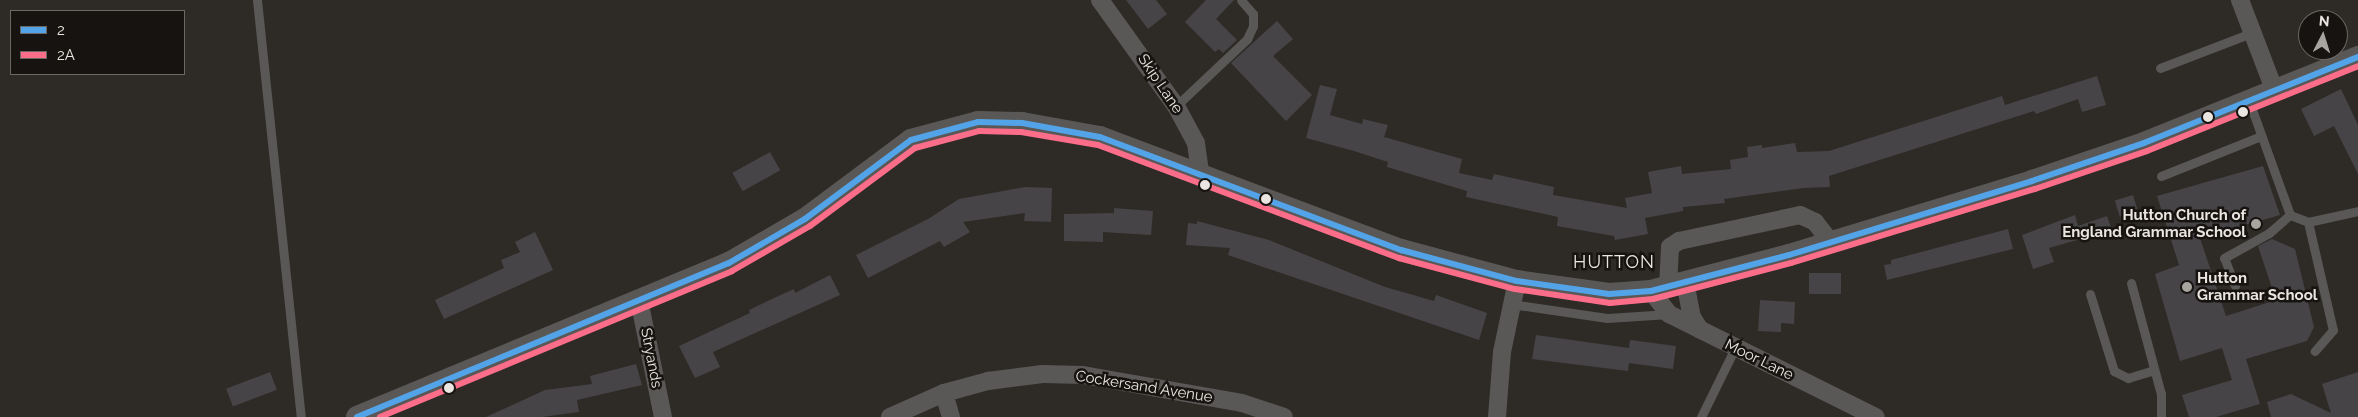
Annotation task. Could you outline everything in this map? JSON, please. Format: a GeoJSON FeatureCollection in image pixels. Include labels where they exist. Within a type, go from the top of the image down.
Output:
{"type":"FeatureCollection","features":[{"type":"Feature","properties":{"kind":"street","name":"Skip Lane"},"geometry":{"type":"LineString","coordinates":[[1100,0],[1176,106],[1196,143],[1201,177]]}},
{"type":"Feature","properties":{"kind":"street"},"geometry":{"type":"LineString","coordinates":[[2240,0],[2251,33],[2274,89]]}},
{"type":"Feature","properties":{"kind":"street"},"geometry":{"type":"LineString","coordinates":[[357,417],[383,412],[639,300],[729,263],[805,218],[911,140],[952,127],[978,122],[1022,123],[1068,129],[1100,137],[1201,177],[1401,250],[1517,281],[1609,294],[1668,287],[2032,181],[2144,143],[2274,89],[2358,57]]}},
{"type":"Feature","properties":{"kind":"street"},"geometry":{"type":"LineString","coordinates":[[1700,330],[1668,287],[1670,247],[1679,242],[1800,215],[1815,222],[1830,241]]}},
{"type":"Feature","properties":{"kind":"street"},"geometry":{"type":"LineString","coordinates":[[1497,417],[1502,352],[1517,281]]}},
{"type":"Feature","properties":{"kind":"street","name":"Moor Lane"},"geometry":{"type":"LineString","coordinates":[[1668,287],[1669,314],[1876,417]]}},
{"type":"Feature","properties":{"kind":"street","name":"Stryands"},"geometry":{"type":"LineString","coordinates":[[639,300],[663,417]]}},
{"type":"Feature","properties":{"kind":"street","name":"Cockersand Avenue"},"geometry":{"type":"LineString","coordinates":[[890,417],[944,393],[988,381],[1043,374],[1083,375],[1242,402],[1284,417]]}},
{"type":"Feature","properties":{"kind":"street"},"geometry":{"type":"LineString","coordinates":[[944,393],[951,417]]}},
{"type":"Feature","properties":{"kind":"lane"},"geometry":{"type":"LineString","coordinates":[[257,0],[302,417]]}},
{"type":"Feature","properties":{"kind":"lane"},"geometry":{"type":"LineString","coordinates":[[1176,106],[1248,39],[1253,26],[1253,14],[1241,0]]}},
{"type":"Feature","properties":{"kind":"lane"},"geometry":{"type":"LineString","coordinates":[[2160,68],[2251,33]]}},
{"type":"Feature","properties":{"kind":"lane"},"geometry":{"type":"LineString","coordinates":[[2248,100],[2290,216]]}},
{"type":"Feature","properties":{"kind":"lane"},"geometry":{"type":"LineString","coordinates":[[2161,176],[2261,136]]}},
{"type":"Feature","properties":{"kind":"lane"},"geometry":{"type":"LineString","coordinates":[[2290,216],[2308,222],[2358,211]]}},
{"type":"Feature","properties":{"kind":"lane"},"geometry":{"type":"LineString","coordinates":[[2235,286],[2224,258],[2269,233],[2290,216]]}},
{"type":"Feature","properties":{"kind":"lane"},"geometry":{"type":"LineString","coordinates":[[2308,222],[2333,330],[2315,351]]}},
{"type":"Feature","properties":{"kind":"lane"},"geometry":{"type":"LineString","coordinates":[[2131,283],[2161,394],[2161,417]]}},
{"type":"Feature","properties":{"kind":"lane"},"geometry":{"type":"LineString","coordinates":[[2090,294],[2114,371],[2128,378],[2154,370]]}},
{"type":"Feature","properties":{"kind":"lane"},"geometry":{"type":"LineString","coordinates":[[1511,304],[1607,318],[1669,314]]}},
{"type":"Feature","properties":{"kind":"lane"},"geometry":{"type":"LineString","coordinates":[[1702,417],[1735,348]]}},
{"type":"Feature","properties":{"kind":"building"},"geometry":{"type":"Polygon","coordinates":[[[1126,0],[1156,0],[1167,14],[1148,29],[1126,0]]]}},
{"type":"Feature","properties":{"kind":"building"},"geometry":{"type":"Polygon","coordinates":[[[1206,0],[1234,0],[1216,19],[1237,40],[1223,53],[1219,49],[1215,52],[1185,22],[1206,0]]]}},
{"type":"Feature","properties":{"kind":"building"},"geometry":{"type":"Polygon","coordinates":[[[1277,21],[1293,39],[1273,56],[1312,95],[1286,121],[1231,63],[1277,21]]]}},
{"type":"Feature","properties":{"kind":"building"},"geometry":{"type":"Polygon","coordinates":[[[2097,76],[2106,105],[2082,112],[2078,99],[2036,114],[2034,111],[1829,176],[1830,187],[1804,188],[1724,199],[1725,203],[1683,207],[1683,211],[1645,218],[1648,234],[1615,240],[1614,236],[1557,226],[1558,217],[1466,197],[1467,191],[1387,167],[1388,162],[1306,138],[1320,85],[1337,89],[1330,115],[1362,124],[1363,119],[1388,125],[1384,137],[1462,159],[1459,173],[1492,180],[1494,174],[1554,187],[1553,195],[1627,208],[1625,198],[1652,193],[1648,172],[1681,166],[1682,174],[1731,169],[1730,160],[1748,157],[1747,147],[1762,145],[1762,148],[1795,143],[1797,152],[1829,151],[2002,96],[2005,105],[2097,76]]]}},
{"type":"Feature","properties":{"kind":"building"},"geometry":{"type":"Polygon","coordinates":[[[2341,89],[2358,125],[2358,174],[2334,126],[2314,136],[2301,109],[2341,89]]]}},
{"type":"Feature","properties":{"kind":"building"},"geometry":{"type":"Polygon","coordinates":[[[770,152],[780,170],[743,191],[732,173],[770,152]]]}},
{"type":"Feature","properties":{"kind":"building","name":"Hutton Grammar School"},"geometry":{"type":"Polygon","coordinates":[[[2263,166],[2280,215],[2200,238],[2226,316],[2276,300],[2258,246],[2272,239],[2295,249],[2314,327],[2307,341],[2246,359],[2260,404],[2216,417],[2189,417],[2182,395],[2232,380],[2222,348],[2180,361],[2155,274],[2179,265],[2157,196],[2263,166]]]}},
{"type":"Feature","properties":{"kind":"building"},"geometry":{"type":"Polygon","coordinates":[[[1025,187],[1052,188],[1051,222],[1024,221],[1025,213],[963,222],[970,232],[944,247],[940,241],[868,278],[856,255],[928,219],[959,199],[1025,187]]]}},
{"type":"Feature","properties":{"kind":"building"},"geometry":{"type":"Polygon","coordinates":[[[2133,195],[2138,211],[2120,217],[2115,201],[2133,195]]]}},
{"type":"Feature","properties":{"kind":"building"},"geometry":{"type":"Polygon","coordinates":[[[1114,208],[1153,211],[1151,235],[1103,232],[1103,242],[1064,241],[1064,214],[1114,213],[1114,208]]]}},
{"type":"Feature","properties":{"kind":"building"},"geometry":{"type":"Polygon","coordinates":[[[2075,215],[2078,226],[2107,216],[2112,230],[2049,248],[2054,262],[2033,269],[2022,235],[2075,215]]]}},
{"type":"Feature","properties":{"kind":"building"},"geometry":{"type":"Polygon","coordinates":[[[1197,221],[1269,240],[1385,287],[1434,301],[1436,295],[1487,313],[1479,340],[1228,255],[1230,248],[1186,245],[1188,223],[1197,224],[1197,221]]]}},
{"type":"Feature","properties":{"kind":"building"},"geometry":{"type":"Polygon","coordinates":[[[2008,229],[2013,249],[1887,280],[1884,265],[1891,264],[1891,260],[2008,229]]]}},
{"type":"Feature","properties":{"kind":"building"},"geometry":{"type":"Polygon","coordinates":[[[535,232],[553,270],[444,319],[435,300],[504,268],[501,260],[520,252],[515,242],[535,232]]]}},
{"type":"Feature","properties":{"kind":"building"},"geometry":{"type":"Polygon","coordinates":[[[1809,273],[1841,273],[1841,294],[1809,294],[1809,273]]]}},
{"type":"Feature","properties":{"kind":"building"},"geometry":{"type":"Polygon","coordinates":[[[830,275],[840,295],[713,352],[720,367],[695,378],[679,346],[750,313],[749,310],[774,298],[794,289],[795,293],[830,275]]]}},
{"type":"Feature","properties":{"kind":"building"},"geometry":{"type":"Polygon","coordinates":[[[1760,300],[1795,302],[1794,324],[1781,323],[1781,332],[1758,331],[1760,300]]]}},
{"type":"Feature","properties":{"kind":"building"},"geometry":{"type":"Polygon","coordinates":[[[1536,335],[1629,348],[1630,340],[1676,346],[1673,369],[1629,363],[1628,371],[1532,359],[1536,335]]]}},
{"type":"Feature","properties":{"kind":"building"},"geometry":{"type":"Polygon","coordinates":[[[636,364],[642,385],[577,400],[579,412],[542,417],[486,417],[545,390],[592,384],[590,376],[636,364]]]}},
{"type":"Feature","properties":{"kind":"building"},"geometry":{"type":"Polygon","coordinates":[[[270,372],[277,390],[233,407],[226,389],[270,372]]]}},
{"type":"Feature","properties":{"kind":"building"},"geometry":{"type":"Polygon","coordinates":[[[2358,372],[2358,417],[2271,417],[2267,402],[2291,394],[2331,413],[2322,384],[2358,372]]]}},
{"type":"Feature","properties":{"kind":"transit line","name":"2"},"geometry":{"type":"LineString","coordinates":[[357,417],[729,263],[805,219],[911,140],[978,122],[1022,123],[1100,137],[1401,250],[1517,281],[1609,294],[1651,291],[1789,255],[2032,181],[2144,143],[2358,57]]}},
{"type":"Feature","properties":{"kind":"transit line","name":"2A"},"geometry":{"type":"LineString","coordinates":[[380,417],[732,271],[810,226],[915,148],[979,131],[1021,132],[1098,145],[1399,258],[1515,289],[1610,303],[1653,299],[1791,263],[2035,189],[2147,151],[2358,66]]}},
{"type":"Feature","properties":{"kind":"place","name":"Hutton Church of England Grammar School"},"geometry":{"type":"Point","coordinates":[2256,224]}},
{"type":"Feature","properties":{"kind":"place","name":"Hutton Grammar School"},"geometry":{"type":"Point","coordinates":[2187,287]}},
{"type":"Feature","properties":{"kind":"district","name":"HUTTON"},"geometry":{"type":"Point","coordinates":[1614,262]}}]}
